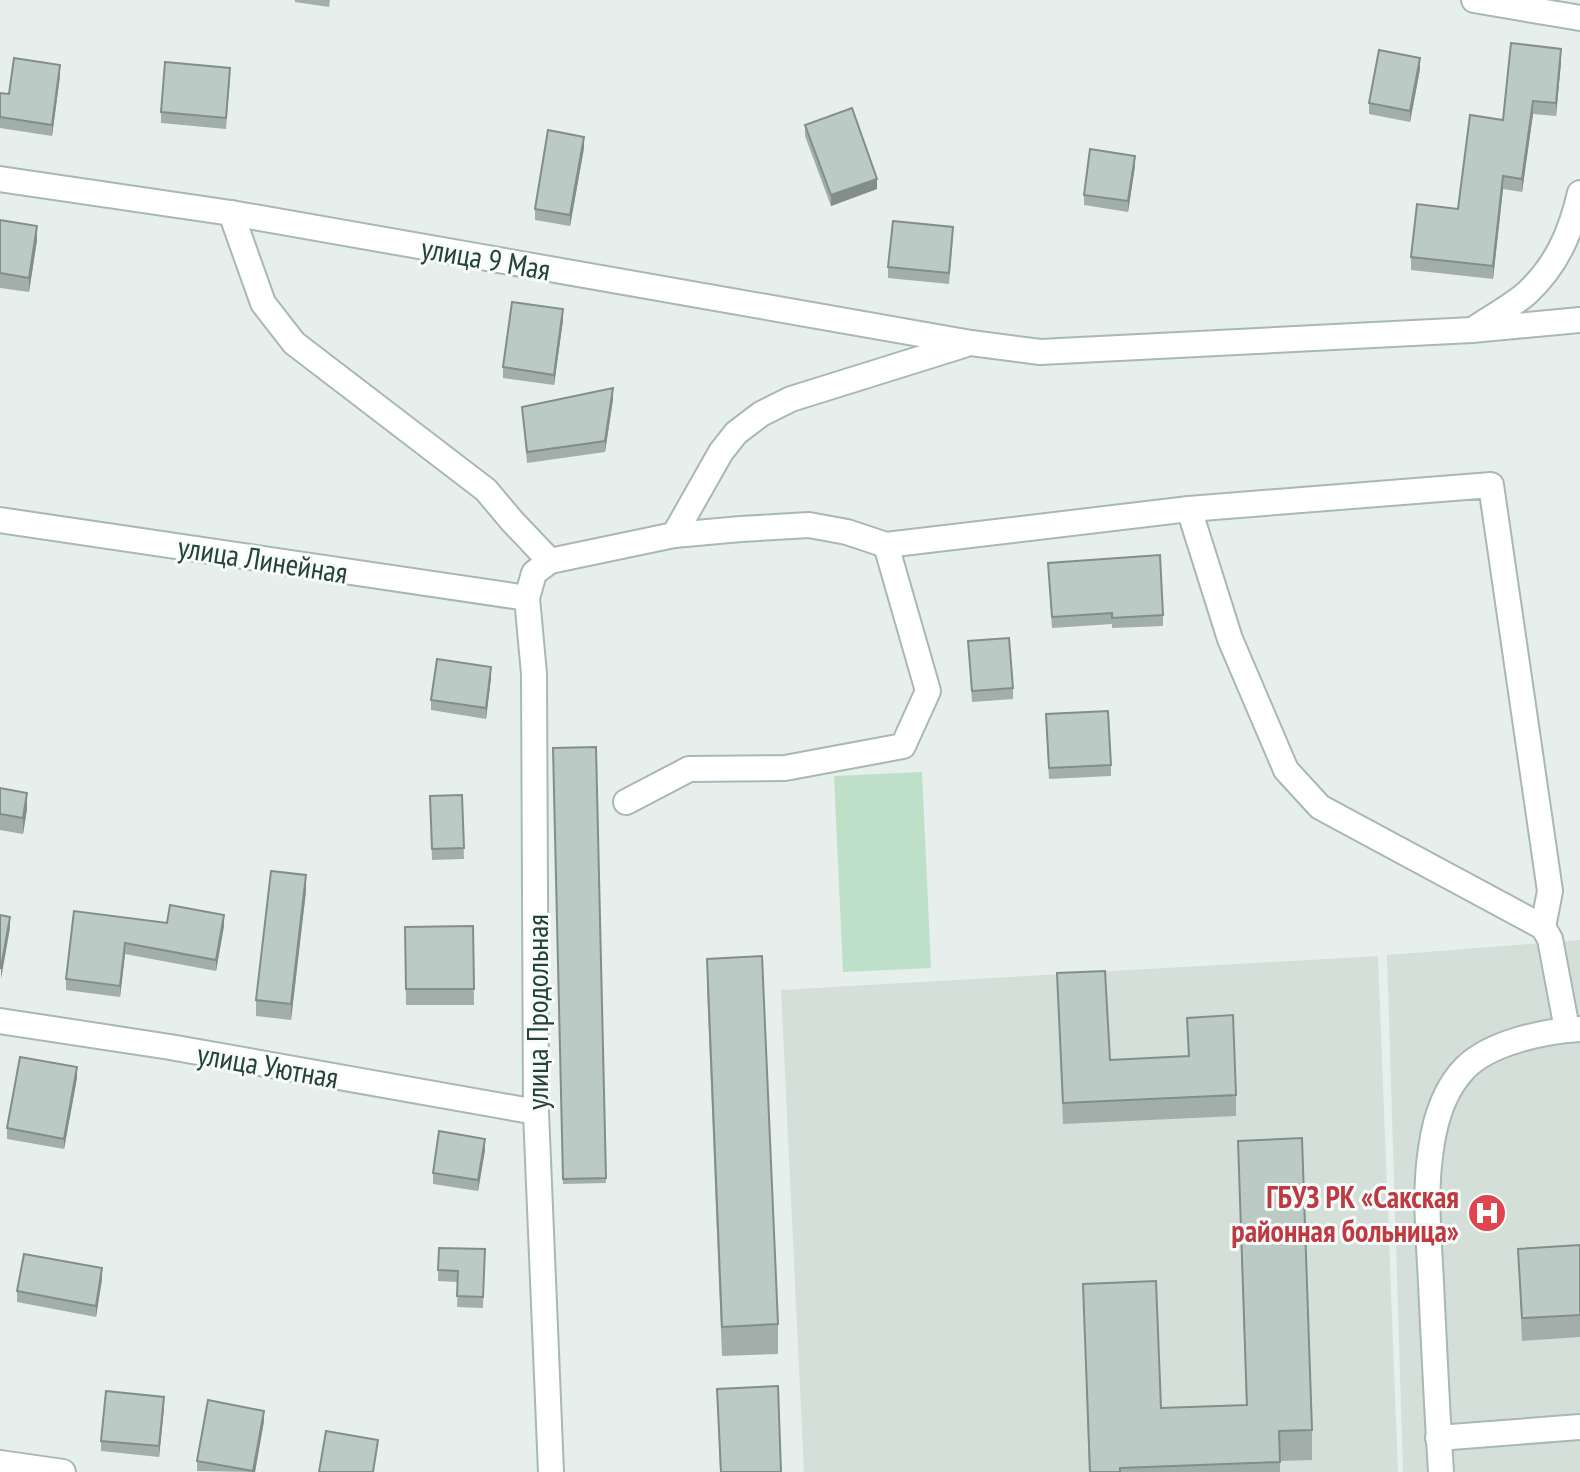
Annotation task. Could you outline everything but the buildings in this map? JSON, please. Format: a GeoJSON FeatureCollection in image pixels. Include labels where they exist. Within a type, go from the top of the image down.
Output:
{"type":"FeatureCollection","features":[{"type":"Feature","properties":{"kind":"street"},"geometry":{"type":"LineString","coordinates":[[1474,0],[1580,18]]}},
{"type":"Feature","properties":{"kind":"street","name":"улица 9 Мая"},"geometry":{"type":"LineString","coordinates":[[0,179],[231,213],[971,343],[1040,352],[1472,330],[1580,320]]}},
{"type":"Feature","properties":{"kind":"street"},"geometry":{"type":"LineString","coordinates":[[1472,330],[1526,294],[1554,261],[1573,222],[1580,193]]}},
{"type":"Feature","properties":{"kind":"street"},"geometry":{"type":"LineString","coordinates":[[231,213],[263,303],[294,343],[486,490],[550,561]]}},
{"type":"Feature","properties":{"kind":"street"},"geometry":{"type":"LineString","coordinates":[[674,535],[721,452],[736,433],[761,414],[791,399],[971,343]]}},
{"type":"Feature","properties":{"kind":"street"},"geometry":{"type":"LineString","coordinates":[[527,598],[534,573],[550,561],[674,535],[809,525],[847,532],[886,545],[1189,509],[1491,485],[1550,891],[1543,927]]}},
{"type":"Feature","properties":{"kind":"street"},"geometry":{"type":"LineString","coordinates":[[1189,509],[1230,639],[1286,770],[1320,807],[1543,927],[1550,939],[1573,1029],[1510,1042],[1483,1053],[1465,1068],[1450,1088],[1439,1111],[1431,1149],[1427,1197],[1441,1472]]}},
{"type":"Feature","properties":{"kind":"street","name":"улица Линейная"},"geometry":{"type":"LineString","coordinates":[[0,520],[527,598]]}},
{"type":"Feature","properties":{"kind":"street"},"geometry":{"type":"LineString","coordinates":[[626,802],[689,769],[785,768],[903,746],[928,691],[886,545]]}},
{"type":"Feature","properties":{"kind":"street","name":"улица Продольная"},"geometry":{"type":"LineString","coordinates":[[527,598],[534,674],[536,1112],[551,1472]]}},
{"type":"Feature","properties":{"kind":"street","name":"улица Уютная"},"geometry":{"type":"LineString","coordinates":[[0,1021],[170,1047],[536,1112]]}},
{"type":"Feature","properties":{"kind":"street"},"geometry":{"type":"LineString","coordinates":[[1438,1438],[1580,1427]]}},
{"type":"Feature","properties":{"kind":"street"},"geometry":{"type":"LineString","coordinates":[[0,1463],[63,1472]]}},
{"type":"Feature","properties":{"kind":"shaded area","name":"ГБУЗ РК «Сакская районная больница»"},"geometry":{"type":"Polygon","coordinates":[[[1580,940],[1580,1472],[1403,1472],[1387,955],[1580,940]]]}},
{"type":"Feature","properties":{"kind":"shaded area"},"geometry":{"type":"Polygon","coordinates":[[[1378,956],[1398,1472],[804,1472],[781,990],[1378,956]]]}},
{"type":"Feature","properties":{"kind":"green space"},"geometry":{"type":"Polygon","coordinates":[[[922,772],[931,968],[843,972],[834,776],[922,772]]]}},
{"type":"Feature","properties":{"kind":"place","name":"ГБУЗ РК «Сакская районная больница»"},"geometry":{"type":"Point","coordinates":[1487,1213]}}]}
